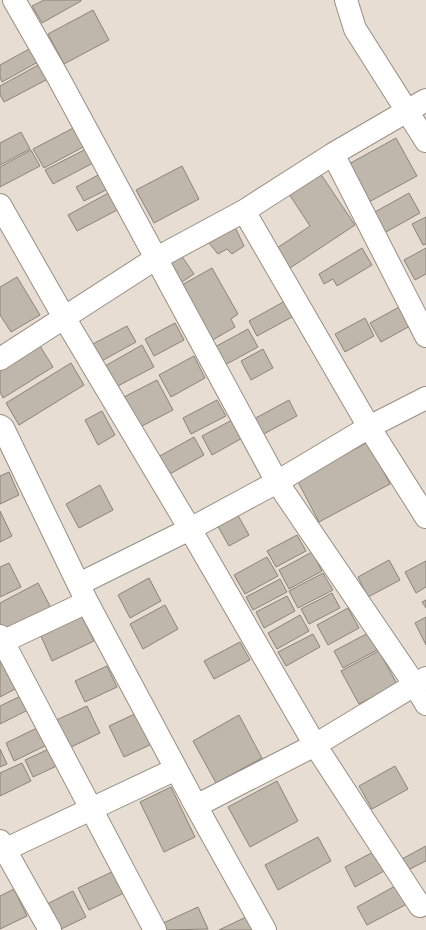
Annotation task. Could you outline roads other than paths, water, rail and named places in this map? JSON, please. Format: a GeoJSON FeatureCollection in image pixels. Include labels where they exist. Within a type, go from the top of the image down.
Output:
{"type":"FeatureCollection","features":[{"type":"Feature","properties":{"kind":"street"},"geometry":{"type":"LineString","coordinates":[[14,0],[58,77],[277,482],[420,681],[426,704]]}},
{"type":"Feature","properties":{"kind":"street"},"geometry":{"type":"LineString","coordinates":[[346,0],[355,29],[406,112],[426,141]]}},
{"type":"Feature","properties":{"kind":"street"},"geometry":{"type":"LineString","coordinates":[[0,360],[156,259],[244,211],[333,154],[426,100]]}},
{"type":"Feature","properties":{"kind":"street"},"geometry":{"type":"LineString","coordinates":[[333,154],[426,336]]}},
{"type":"Feature","properties":{"kind":"street"},"geometry":{"type":"LineString","coordinates":[[0,205],[64,319],[190,529],[315,745],[420,906]]}},
{"type":"Feature","properties":{"kind":"street"},"geometry":{"type":"LineString","coordinates":[[244,211],[369,427],[426,517]]}},
{"type":"Feature","properties":{"kind":"street"},"geometry":{"type":"LineString","coordinates":[[155,930],[1,640],[190,529],[277,482],[369,427],[426,398]]}},
{"type":"Feature","properties":{"kind":"street"},"geometry":{"type":"LineString","coordinates":[[1,427],[83,593],[176,770],[265,930]]}},
{"type":"Feature","properties":{"kind":"street"},"geometry":{"type":"LineString","coordinates":[[196,806],[315,745],[420,681]]}},
{"type":"Feature","properties":{"kind":"street"},"geometry":{"type":"LineString","coordinates":[[50,930],[2,848],[92,810],[176,770]]}}]}
